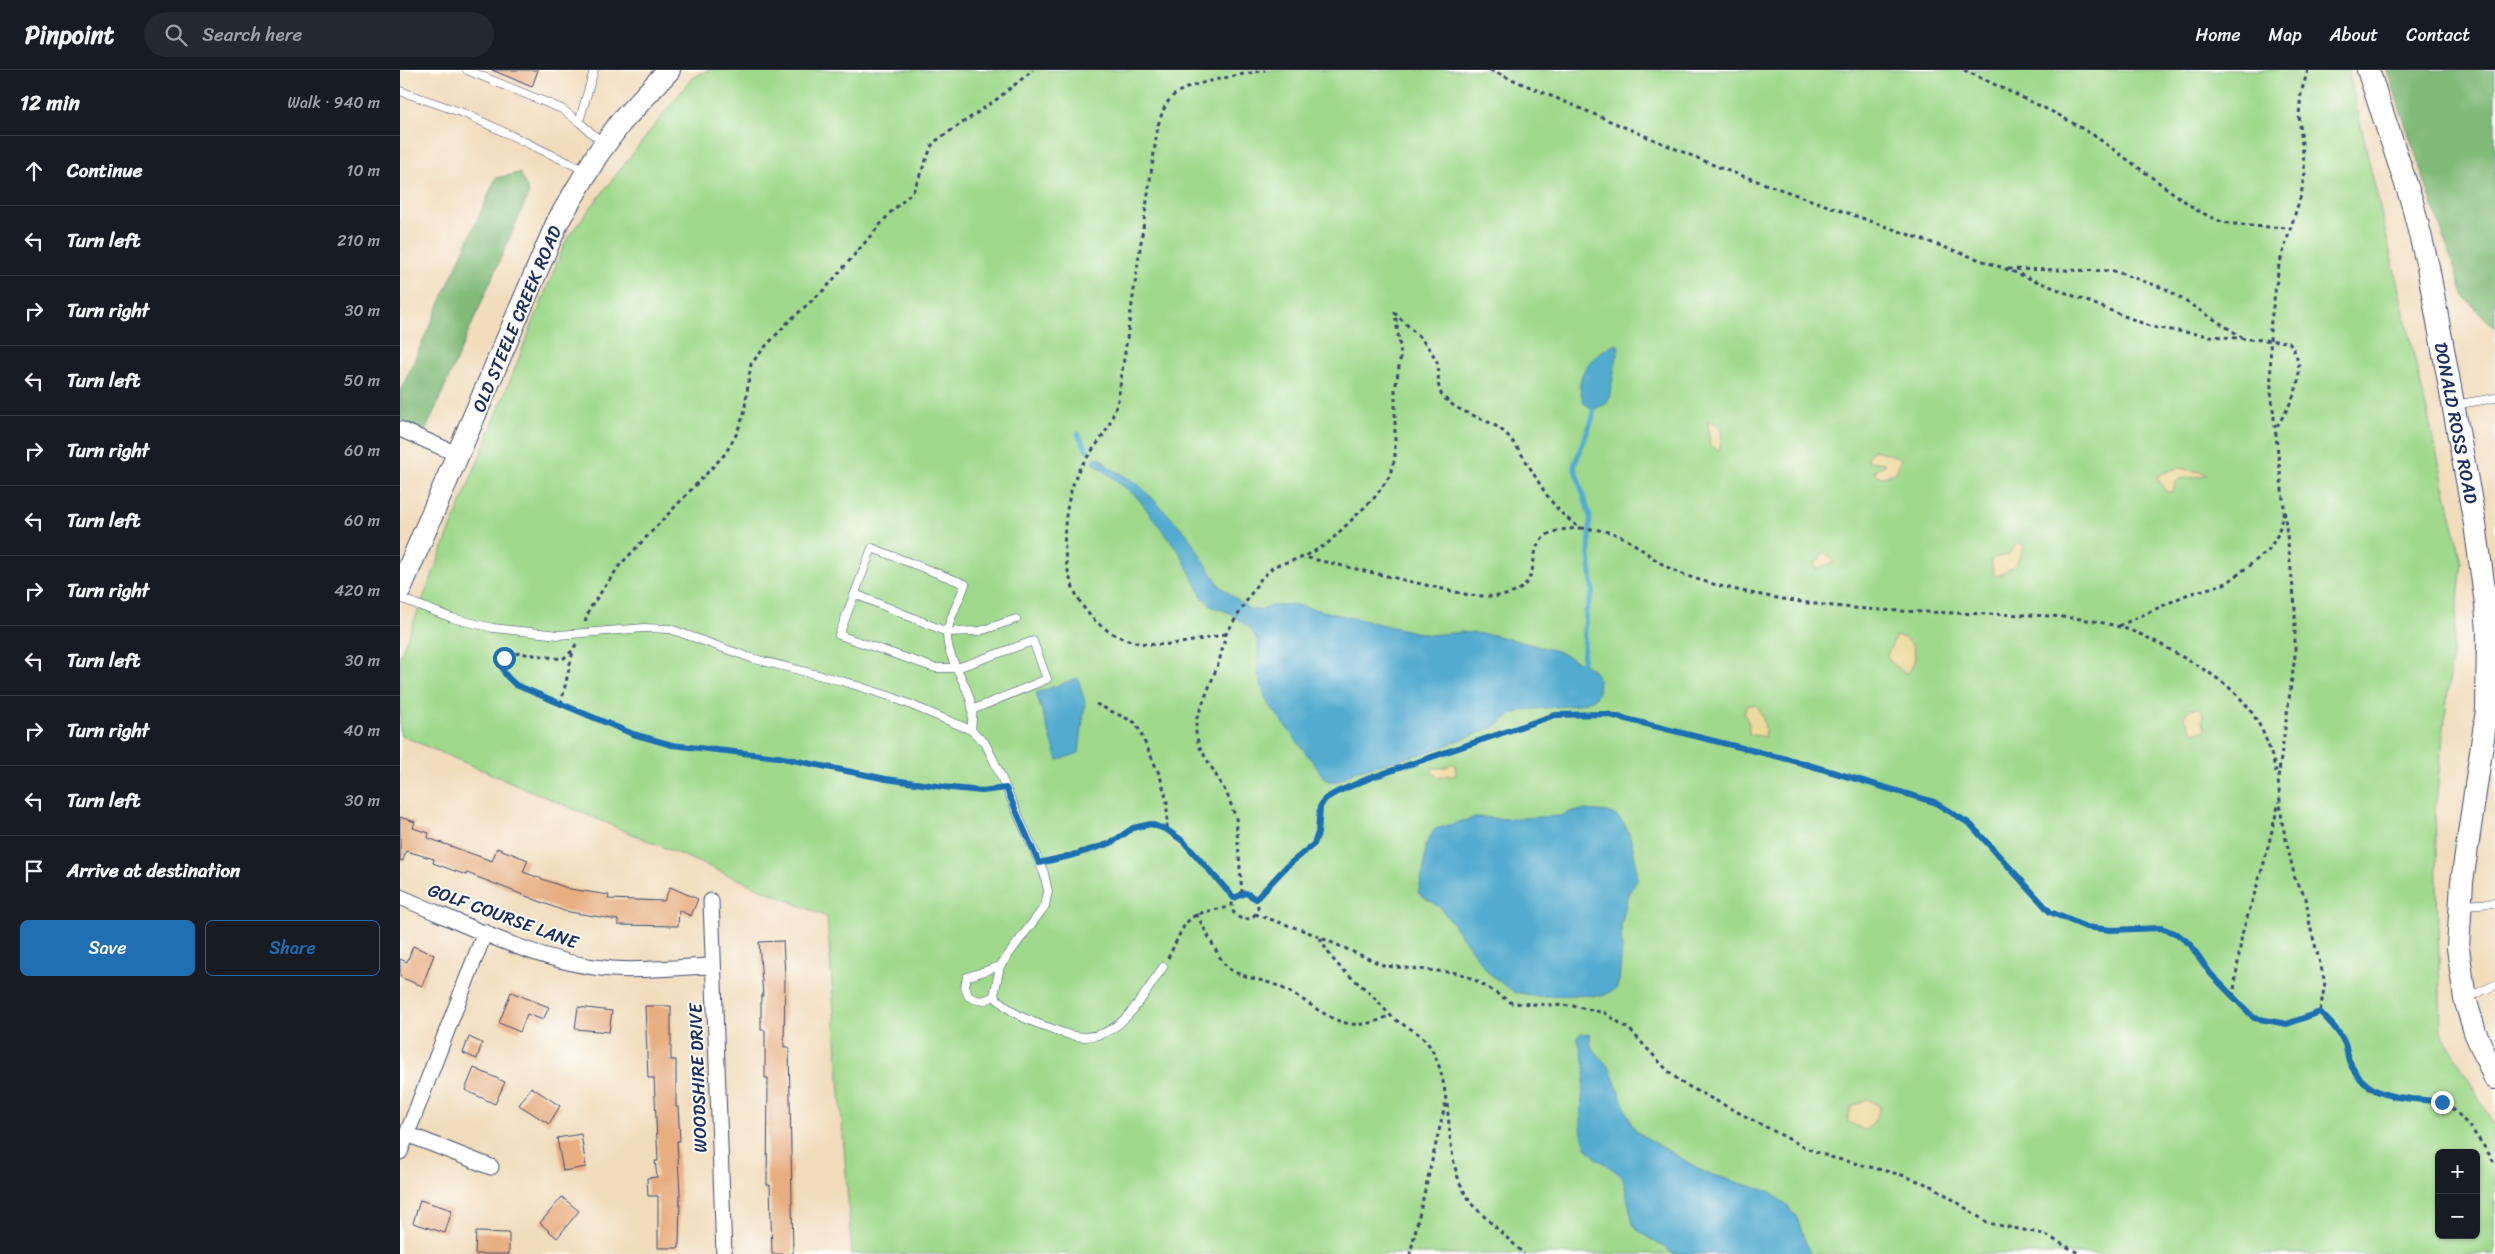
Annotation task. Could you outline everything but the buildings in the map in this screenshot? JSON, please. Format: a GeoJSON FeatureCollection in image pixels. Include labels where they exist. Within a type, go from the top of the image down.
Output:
{"type":"FeatureCollection","features":[{"type":"Feature","properties":{"kind":"street","name":"OLD STEELE CREEK ROAD"},"geometry":{"type":"LineString","coordinates":[[400,588],[459,455],[528,287],[558,221],[604,144],[668,70]]}},
{"type":"Feature","properties":{"kind":"street","name":"DONALD ROSS ROAD"},"geometry":{"type":"LineString","coordinates":[[2368,70],[2414,212],[2428,267],[2475,524],[2488,633],[2487,710],[2460,905],[2458,948],[2465,999],[2475,1032],[2495,1078]]}},
{"type":"Feature","properties":{"kind":"street"},"geometry":{"type":"LineString","coordinates":[[400,429],[459,455]]}},
{"type":"Feature","properties":{"kind":"street","name":"GOLF COURSE LANE"},"geometry":{"type":"LineString","coordinates":[[400,897],[554,959],[594,968],[713,966]]}},
{"type":"Feature","properties":{"kind":"street","name":"WOODSHIRE DRIVE"},"geometry":{"type":"LineString","coordinates":[[711,901],[724,1254]]}},
{"type":"Feature","properties":{"kind":"street"},"geometry":{"type":"LineString","coordinates":[[400,1152],[485,932]]}},
{"type":"Feature","properties":{"kind":"street"},"geometry":{"type":"LineString","coordinates":[[407,1134],[491,1167]]}},
{"type":"Feature","properties":{"kind":"lane"},"geometry":{"type":"LineString","coordinates":[[466,70],[562,109],[580,122],[604,144]]}},
{"type":"Feature","properties":{"kind":"lane"},"geometry":{"type":"LineString","coordinates":[[580,122],[594,70]]}},
{"type":"Feature","properties":{"kind":"lane"},"geometry":{"type":"LineString","coordinates":[[400,91],[466,114],[587,171]]}},
{"type":"Feature","properties":{"kind":"lane"},"geometry":{"type":"LineString","coordinates":[[2452,405],[2495,398]]}},
{"type":"Feature","properties":{"kind":"lane"},"geometry":{"type":"LineString","coordinates":[[971,730],[972,710],[957,668],[948,644],[947,632],[965,584],[872,548],[839,635],[935,668],[957,668],[1033,641],[1047,679],[972,710]]}},
{"type":"Feature","properties":{"kind":"lane"},"geometry":{"type":"LineString","coordinates":[[855,594],[947,632],[980,631],[1016,619]]}},
{"type":"Feature","properties":{"kind":"lane"},"geometry":{"type":"LineString","coordinates":[[400,598],[452,618],[493,628],[559,635],[644,628],[670,629],[751,658],[842,681],[892,697],[971,730],[984,743],[1006,788],[1039,863],[1048,891],[1045,906],[1000,966],[994,996]]}},
{"type":"Feature","properties":{"kind":"lane"},"geometry":{"type":"LineString","coordinates":[[2460,905],[2495,903]]}},
{"type":"Feature","properties":{"kind":"lane"},"geometry":{"type":"LineString","coordinates":[[994,996],[986,1000],[977,1001],[968,996],[965,986],[967,977],[1000,966]]}},
{"type":"Feature","properties":{"kind":"lane"},"geometry":{"type":"LineString","coordinates":[[994,996],[1008,1010],[1025,1019],[1075,1036],[1096,1036],[1112,1030],[1127,1017],[1163,967]]}},
{"type":"Feature","properties":{"kind":"lane"},"geometry":{"type":"LineString","coordinates":[[2465,999],[2495,985]]}},
{"type":"Feature","properties":{"kind":"path"},"geometry":{"type":"LineString","coordinates":[[561,704],[573,650],[582,633],[590,608],[620,565],[724,454],[736,435],[744,414],[751,364],[789,320],[826,288],[891,212],[913,192],[933,143],[1033,70]]}},
{"type":"Feature","properties":{"kind":"path"},"geometry":{"type":"LineString","coordinates":[[1226,634],[1204,639],[1152,644],[1129,641],[1108,632],[1089,616],[1074,594],[1063,545],[1065,524],[1075,479],[1109,425],[1118,400],[1158,125],[1164,107],[1173,95],[1185,87],[1265,70]]}},
{"type":"Feature","properties":{"kind":"path"},"geometry":{"type":"LineString","coordinates":[[1490,70],[1722,169],[2006,269],[2152,327],[2210,336],[2270,339],[2289,342],[2295,351],[2299,373],[2296,394],[2276,429]]}},
{"type":"Feature","properties":{"kind":"path"},"geometry":{"type":"LineString","coordinates":[[1964,70],[2057,114],[2095,136],[2198,211],[2222,222],[2249,226],[2292,228]]}},
{"type":"Feature","properties":{"kind":"path"},"geometry":{"type":"LineString","coordinates":[[2278,779],[2295,656],[2295,606],[2271,391],[2270,339],[2272,302],[2279,265],[2292,228],[2305,173],[2299,115],[2301,93],[2308,70]]}},
{"type":"Feature","properties":{"kind":"path"},"geometry":{"type":"LineString","coordinates":[[2006,269],[2114,271],[2166,289],[2243,338]]}},
{"type":"Feature","properties":{"kind":"path"},"geometry":{"type":"LineString","coordinates":[[1242,893],[1236,818],[1227,794],[1199,746],[1196,720],[1219,662],[1226,634],[1259,581],[1274,566],[1304,557],[1327,544],[1375,497],[1389,478],[1395,458],[1394,390],[1401,355],[1394,313],[1426,345],[1438,363],[1440,392],[1450,404],[1494,424],[1509,436],[1555,506],[1566,519],[1581,528]]}},
{"type":"Feature","properties":{"kind":"path"},"geometry":{"type":"LineString","coordinates":[[2119,626],[2186,595],[2227,583],[2269,550],[2278,534],[2284,507]]}},
{"type":"Feature","properties":{"kind":"path"},"geometry":{"type":"LineString","coordinates":[[1304,557],[1470,595],[1500,596],[1509,595],[1522,587],[1531,575],[1535,552],[1542,540],[1559,530],[1581,528],[1612,533],[1628,540],[1673,570],[1710,582],[1794,601],[1867,609],[2032,615],[2119,626],[2144,635],[2212,672],[2245,701],[2256,718],[2272,753],[2278,779],[2282,822],[2295,879],[2306,898],[2310,926],[2325,982],[2320,1012],[2344,1042],[2349,1060],[2363,1083],[2370,1088],[2405,1099],[2442,1102],[2466,1122],[2495,1164]]}},
{"type":"Feature","properties":{"kind":"path"},"geometry":{"type":"LineString","coordinates":[[573,650],[563,659],[519,653],[504,658],[501,666],[504,675],[516,685],[633,734],[672,745],[778,757],[886,779],[951,788],[982,791],[1006,788]]}},
{"type":"Feature","properties":{"kind":"path"},"geometry":{"type":"LineString","coordinates":[[1096,704],[1136,723],[1160,776],[1166,801],[1167,830]]}},
{"type":"Feature","properties":{"kind":"path"},"geometry":{"type":"LineString","coordinates":[[1256,899],[1287,866],[1314,844],[1318,833],[1320,807],[1325,799],[1337,792],[1370,778],[1555,715],[1606,714],[1795,761],[1934,802],[1970,824],[2050,912],[2086,927],[2111,930],[2161,928],[2177,934],[2190,944],[2210,973],[2232,998],[2254,1018],[2287,1024],[2320,1012]]}},
{"type":"Feature","properties":{"kind":"path"},"geometry":{"type":"LineString","coordinates":[[2232,998],[2242,934],[2264,864],[2280,800]]}},
{"type":"Feature","properties":{"kind":"path"},"geometry":{"type":"LineString","coordinates":[[1039,863],[1074,855],[1111,843],[1133,828],[1151,824],[1167,830],[1183,841],[1234,898]]}},
{"type":"Feature","properties":{"kind":"path"},"geometry":{"type":"LineString","coordinates":[[1242,893],[1252,895],[1256,899],[1258,909],[1255,914],[1246,920],[1240,919],[1235,916],[1231,906],[1234,898],[1242,893]]}},
{"type":"Feature","properties":{"kind":"path"},"geometry":{"type":"LineString","coordinates":[[1163,967],[1186,921],[1196,914],[1231,906]]}},
{"type":"Feature","properties":{"kind":"path"},"geometry":{"type":"LineString","coordinates":[[1196,914],[1207,930],[1222,961],[1230,970],[1278,986],[1333,1018],[1350,1025],[1363,1026],[1390,1015]]}},
{"type":"Feature","properties":{"kind":"path"},"geometry":{"type":"LineString","coordinates":[[1255,914],[1320,938],[1385,966],[1459,973],[1476,980],[1512,1003],[1573,1006],[1605,1013],[1630,1030],[1667,1070],[1682,1083],[1806,1148],[1830,1157],[1902,1175],[1934,1187],[1988,1222],[2044,1234],[2080,1254]]}},
{"type":"Feature","properties":{"kind":"path"},"geometry":{"type":"LineString","coordinates":[[1320,938],[1330,957],[1343,972],[1364,988],[1390,1015],[1422,1037],[1432,1052],[1444,1080],[1453,1162],[1461,1186],[1473,1205],[1524,1254]]}},
{"type":"Feature","properties":{"kind":"path"},"geometry":{"type":"LineString","coordinates":[[1410,1254],[1446,1101]]}},
{"type":"Feature","properties":{"kind":"green space"},"geometry":{"type":"Polygon","coordinates":[[[708,70],[2348,70],[2462,563],[2435,811],[2441,1031],[2495,1127],[2495,1254],[852,1254],[827,917],[400,735],[400,656],[567,238],[691,79],[708,70]]]}},
{"type":"Feature","properties":{"kind":"green space"},"geometry":{"type":"Polygon","coordinates":[[[2387,70],[2495,70],[2495,328],[2464,297],[2387,70]]]}},
{"type":"Feature","properties":{"kind":"green space"},"geometry":{"type":"Polygon","coordinates":[[[520,173],[529,193],[425,432],[400,419],[400,392],[496,178],[520,173]]]}},
{"type":"Feature","properties":{"kind":"sand"},"geometry":{"type":"Polygon","coordinates":[[[1708,421],[1717,424],[1720,428],[1721,441],[1719,450],[1710,446],[1708,421]]]}},
{"type":"Feature","properties":{"kind":"sand"},"geometry":{"type":"Polygon","coordinates":[[[1874,450],[1901,459],[1896,473],[1882,477],[1876,475],[1874,470],[1885,465],[1884,463],[1868,461],[1868,456],[1874,450]]]}},
{"type":"Feature","properties":{"kind":"sand"},"geometry":{"type":"Polygon","coordinates":[[[2177,468],[2202,472],[2207,475],[2179,479],[2175,483],[2173,492],[2165,491],[2157,477],[2177,468]]]}},
{"type":"Feature","properties":{"kind":"sand"},"geometry":{"type":"Polygon","coordinates":[[[2018,543],[2025,546],[2015,566],[1997,576],[1994,575],[1991,561],[1994,558],[2008,555],[2018,543]]]}},
{"type":"Feature","properties":{"kind":"sand"},"geometry":{"type":"Polygon","coordinates":[[[1824,552],[1835,562],[1816,569],[1814,565],[1824,552]]]}},
{"type":"Feature","properties":{"kind":"sand"},"geometry":{"type":"Polygon","coordinates":[[[1896,636],[1908,640],[1914,650],[1914,661],[1909,672],[1904,673],[1889,660],[1887,655],[1896,636]]]}},
{"type":"Feature","properties":{"kind":"sand"},"geometry":{"type":"Polygon","coordinates":[[[1747,705],[1756,705],[1758,707],[1765,725],[1765,737],[1749,734],[1749,724],[1744,713],[1747,705]]]}},
{"type":"Feature","properties":{"kind":"sand"},"geometry":{"type":"Polygon","coordinates":[[[2199,708],[2203,713],[2202,721],[2206,728],[2204,731],[2193,732],[2184,716],[2190,709],[2199,708]]]}},
{"type":"Feature","properties":{"kind":"sand"},"geometry":{"type":"Polygon","coordinates":[[[1453,763],[1456,766],[1456,775],[1452,777],[1448,775],[1439,778],[1431,771],[1433,768],[1444,768],[1453,763]]]}},
{"type":"Feature","properties":{"kind":"sand"},"geometry":{"type":"Polygon","coordinates":[[[1867,1099],[1880,1106],[1875,1120],[1864,1130],[1847,1121],[1851,1107],[1867,1099]]]}},
{"type":"Feature","properties":{"kind":"water"},"geometry":{"type":"Polygon","coordinates":[[[1616,344],[1619,346],[1609,398],[1606,404],[1593,409],[1584,403],[1580,388],[1581,377],[1588,365],[1598,354],[1616,344]]]}},
{"type":"Feature","properties":{"kind":"water"},"geometry":{"type":"Polygon","coordinates":[[[1096,457],[1101,458],[1107,466],[1138,484],[1186,533],[1220,586],[1249,609],[1260,610],[1270,606],[1292,604],[1431,635],[1461,632],[1493,635],[1557,651],[1592,669],[1599,680],[1598,692],[1594,699],[1577,705],[1524,710],[1511,715],[1494,727],[1429,752],[1355,771],[1338,781],[1327,781],[1266,700],[1258,673],[1258,642],[1251,629],[1230,613],[1213,607],[1203,598],[1180,553],[1137,497],[1094,463],[1093,460],[1096,457]]]}},
{"type":"Feature","properties":{"kind":"water"},"geometry":{"type":"Polygon","coordinates":[[[1078,678],[1085,703],[1079,753],[1058,760],[1036,693],[1078,678]]]}},
{"type":"Feature","properties":{"kind":"water"},"geometry":{"type":"Polygon","coordinates":[[[1586,810],[1615,815],[1630,836],[1634,854],[1638,878],[1628,894],[1621,926],[1622,949],[1619,981],[1616,989],[1603,996],[1538,996],[1513,992],[1489,973],[1441,908],[1418,893],[1424,868],[1426,844],[1435,829],[1477,817],[1505,819],[1561,816],[1573,811],[1586,810]]]}},
{"type":"Feature","properties":{"kind":"water"},"geometry":{"type":"Polygon","coordinates":[[[1581,1033],[1590,1035],[1591,1046],[1610,1069],[1631,1123],[1637,1132],[1706,1173],[1771,1192],[1797,1218],[1810,1254],[1675,1254],[1639,1232],[1633,1224],[1623,1178],[1590,1152],[1582,1133],[1581,1111],[1585,1067],[1577,1038],[1581,1033]]]}},
{"type":"Feature","properties":{"kind":"waterway"},"geometry":{"type":"LineString","coordinates":[[1578,665],[1583,662],[1586,611],[1593,592],[1589,556],[1590,516],[1574,466],[1593,417],[1593,409]]}},
{"type":"Feature","properties":{"kind":"waterway"},"geometry":{"type":"LineString","coordinates":[[1078,434],[1087,450]]}},
{"type":"Feature","properties":{"kind":"route"},"geometry":{"type":"LineString","coordinates":[[504,658],[501,666],[504,675],[516,685],[633,734],[672,745],[778,757],[886,779],[951,788],[982,791],[1006,788],[1039,863],[1074,855],[1111,843],[1133,828],[1151,824],[1167,830],[1183,841],[1223,888],[1234,898],[1242,893],[1246,893],[1256,899],[1287,866],[1314,844],[1318,833],[1320,807],[1325,799],[1337,792],[1370,778],[1457,750],[1555,715],[1606,714],[1795,761],[1934,802],[1970,824],[2050,912],[2086,927],[2111,930],[2161,928],[2177,934],[2190,944],[2210,973],[2232,998],[2254,1018],[2287,1024],[2320,1012],[2332,1024],[2344,1042],[2349,1060],[2363,1083],[2370,1088],[2405,1099],[2442,1102]]}}]}
